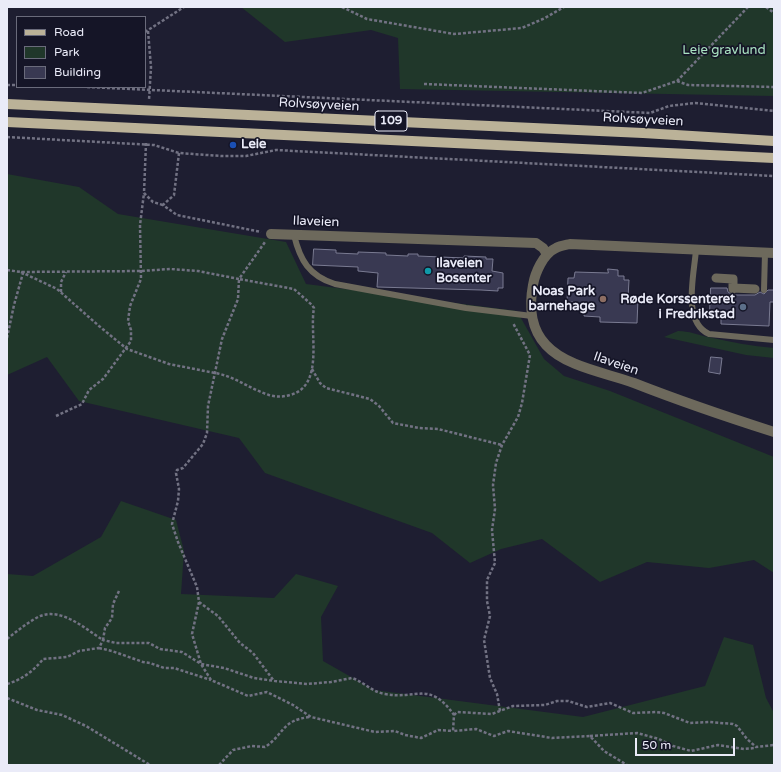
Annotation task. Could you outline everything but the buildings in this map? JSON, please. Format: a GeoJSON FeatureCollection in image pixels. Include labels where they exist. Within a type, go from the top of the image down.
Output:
{"type":"FeatureCollection","features":[{"type":"Feature","properties":{"kind":"main road","name":"Rolvsøyveien"},"geometry":{"type":"LineString","coordinates":[[7,104],[636,132],[774,140]]}},
{"type":"Feature","properties":{"kind":"main road","name":"109"},"geometry":{"type":"LineString","coordinates":[[7,122],[774,158]]}},
{"type":"Feature","properties":{"kind":"street","name":"Ilaveien"},"geometry":{"type":"LineString","coordinates":[[271,234],[536,243],[543,248],[546,254],[534,280],[531,298],[532,316],[534,326],[541,340],[547,346],[568,360],[673,399],[774,432]]}},
{"type":"Feature","properties":{"kind":"street"},"geometry":{"type":"LineString","coordinates":[[546,254],[556,248],[570,244],[770,253]]}},
{"type":"Feature","properties":{"kind":"street"},"geometry":{"type":"LineString","coordinates":[[716,278],[733,279],[733,288],[759,289]]}},
{"type":"Feature","properties":{"kind":"lane"},"geometry":{"type":"LineString","coordinates":[[294,235],[296,245],[307,268],[322,280],[466,308],[532,316]]}},
{"type":"Feature","properties":{"kind":"lane"},"geometry":{"type":"LineString","coordinates":[[696,250],[692,309],[697,325],[702,331],[709,334],[774,340]]}},
{"type":"Feature","properties":{"kind":"lane"},"geometry":{"type":"LineString","coordinates":[[759,289],[770,253]]}},
{"type":"Feature","properties":{"kind":"path"},"geometry":{"type":"LineString","coordinates":[[151,67],[147,31],[184,7]]}},
{"type":"Feature","properties":{"kind":"path"},"geometry":{"type":"LineString","coordinates":[[342,7],[367,19],[454,34],[522,28],[545,18],[564,7]]}},
{"type":"Feature","properties":{"kind":"path"},"geometry":{"type":"LineString","coordinates":[[424,84],[642,93],[677,81],[748,7]]}},
{"type":"Feature","properties":{"kind":"path"},"geometry":{"type":"LineString","coordinates":[[766,7],[774,13]]}},
{"type":"Feature","properties":{"kind":"path"},"geometry":{"type":"LineString","coordinates":[[677,81],[688,85],[774,87]]}},
{"type":"Feature","properties":{"kind":"path"},"geometry":{"type":"LineString","coordinates":[[137,88],[650,113],[669,106],[695,103],[774,111]]}},
{"type":"Feature","properties":{"kind":"path"},"geometry":{"type":"LineString","coordinates":[[7,137],[154,145],[179,153],[238,157],[276,150],[774,176]]}},
{"type":"Feature","properties":{"kind":"path"},"geometry":{"type":"LineString","coordinates":[[163,205],[174,195],[179,153]]}},
{"type":"Feature","properties":{"kind":"path"},"geometry":{"type":"LineString","coordinates":[[56,416],[82,404],[89,390],[103,379],[131,341],[128,321],[130,306],[138,289],[141,271],[140,225],[144,193],[144,173]]}},
{"type":"Feature","properties":{"kind":"path"},"geometry":{"type":"LineString","coordinates":[[144,193],[153,202],[163,205],[177,215],[271,234],[239,280],[238,299],[222,339],[212,393],[208,406],[207,433],[203,444],[183,468],[177,470],[176,473],[179,489],[178,501],[172,524],[197,587],[199,602],[192,634],[201,664],[211,680]]}},
{"type":"Feature","properties":{"kind":"path"},"geometry":{"type":"LineString","coordinates":[[7,270],[22,272],[66,272],[170,269],[198,271],[239,280],[294,289],[314,308],[312,319],[314,349],[312,368],[305,387],[299,393],[285,397],[268,395],[227,376],[169,364],[126,348],[62,293],[22,272]]}},
{"type":"Feature","properties":{"kind":"path"},"geometry":{"type":"LineString","coordinates":[[7,338],[22,272]]}},
{"type":"Feature","properties":{"kind":"path"},"geometry":{"type":"LineString","coordinates":[[62,293],[61,282],[66,272]]}},
{"type":"Feature","properties":{"kind":"path"},"geometry":{"type":"LineString","coordinates":[[500,712],[497,694],[490,678],[484,640],[490,616],[487,601],[487,580],[495,563],[492,530],[495,509],[493,485],[496,463],[502,445],[507,439],[520,412],[530,355],[508,312]]}},
{"type":"Feature","properties":{"kind":"path"},"geometry":{"type":"LineString","coordinates":[[312,368],[320,383],[326,388],[370,399],[379,406],[385,416],[393,423],[419,428],[438,429],[502,445]]}},
{"type":"Feature","properties":{"kind":"path"},"geometry":{"type":"LineString","coordinates":[[99,648],[103,640],[105,628],[112,618],[113,604],[119,590]]}},
{"type":"Feature","properties":{"kind":"path"},"geometry":{"type":"LineString","coordinates":[[199,602],[218,616],[240,643],[253,653],[275,681]]}},
{"type":"Feature","properties":{"kind":"path"},"geometry":{"type":"LineString","coordinates":[[7,639],[37,618],[49,615],[70,619],[103,640],[116,643],[149,643],[160,649],[182,652],[201,664],[224,668],[254,678],[307,684],[352,678],[363,683],[372,690],[384,694],[431,694],[442,701],[454,715],[453,731]]}},
{"type":"Feature","properties":{"kind":"path"},"geometry":{"type":"LineString","coordinates":[[7,684],[19,681],[35,669],[42,659],[67,657],[79,651],[99,648],[164,668],[174,668],[211,680],[248,696],[267,692],[293,705],[310,717]]}},
{"type":"Feature","properties":{"kind":"path"},"geometry":{"type":"LineString","coordinates":[[7,698],[37,710],[62,715],[86,726],[150,765]]}},
{"type":"Feature","properties":{"kind":"path"},"geometry":{"type":"LineString","coordinates":[[454,715],[457,712],[490,714],[500,712],[513,706],[545,705],[557,701],[572,702],[587,707],[612,703],[633,713],[664,713],[690,723],[709,722],[733,724],[737,726],[747,739],[756,747]]}},
{"type":"Feature","properties":{"kind":"path"},"geometry":{"type":"LineString","coordinates":[[219,765],[233,750],[252,746],[265,747],[281,730],[297,718],[310,717],[375,732],[394,731],[415,738],[421,738],[438,730],[453,731],[476,729],[494,736],[508,731],[552,738],[637,733],[664,740],[673,746],[691,751],[718,745],[744,749],[774,745]]}},
{"type":"Feature","properties":{"kind":"path"},"geometry":{"type":"LineString","coordinates":[[590,736],[604,751],[627,765]]}},
{"type":"Feature","properties":{"kind":"green space","name":"Leie gravlund"},"geometry":{"type":"Polygon","coordinates":[[[241,7],[774,7],[774,96],[400,89],[398,38],[371,30],[285,42],[241,7]]]}},
{"type":"Feature","properties":{"kind":"green space"},"geometry":{"type":"Polygon","coordinates":[[[7,174],[79,187],[118,214],[286,242],[306,284],[517,311],[544,359],[564,376],[610,391],[774,457],[774,573],[754,560],[709,568],[647,562],[600,582],[542,539],[501,549],[470,563],[432,533],[265,473],[239,438],[79,401],[47,357],[7,375],[7,174]]]}},
{"type":"Feature","properties":{"kind":"green space"},"geometry":{"type":"Polygon","coordinates":[[[678,331],[690,332],[741,344],[774,348],[774,358],[746,355],[664,337],[678,331]]]}},
{"type":"Feature","properties":{"kind":"green space"},"geometry":{"type":"Polygon","coordinates":[[[121,501],[176,520],[184,551],[181,594],[274,598],[296,574],[338,586],[321,617],[323,661],[374,690],[583,717],[705,686],[724,637],[753,645],[766,698],[774,713],[774,765],[7,765],[7,574],[33,576],[101,537],[121,501]]]}},
{"type":"Feature","properties":{"kind":"place","name":"Leie"},"geometry":{"type":"Point","coordinates":[233,145]}},
{"type":"Feature","properties":{"kind":"place","name":"Ilaveien Bosenter"},"geometry":{"type":"Point","coordinates":[428,271]}},
{"type":"Feature","properties":{"kind":"place","name":"Noas Park barnehage"},"geometry":{"type":"Point","coordinates":[603,299]}},
{"type":"Feature","properties":{"kind":"place","name":"Røde Korssenteret i Fredrikstad"},"geometry":{"type":"Point","coordinates":[743,307]}}]}
